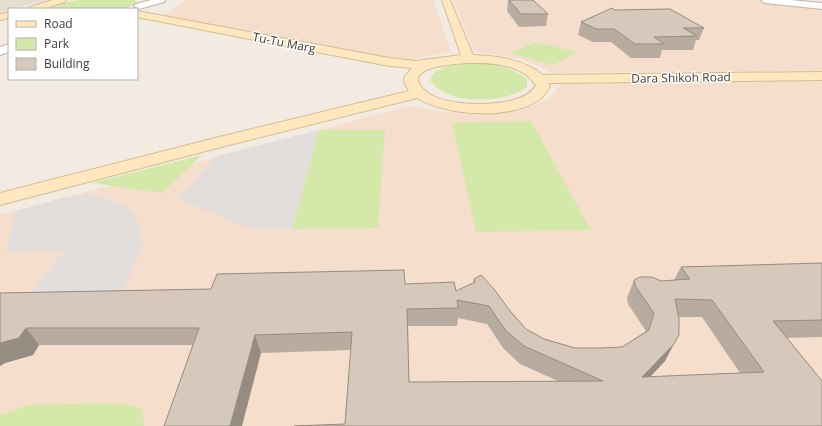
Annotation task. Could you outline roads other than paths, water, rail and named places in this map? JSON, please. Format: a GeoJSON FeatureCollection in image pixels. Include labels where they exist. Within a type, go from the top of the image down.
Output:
{"type":"FeatureCollection","features":[{"type":"Feature","properties":{"kind":"main road"},"geometry":{"type":"LineString","coordinates":[[36,8],[62,0]]}},
{"type":"Feature","properties":{"kind":"main road"},"geometry":{"type":"LineString","coordinates":[[446,0],[468,58]]}},
{"type":"Feature","properties":{"kind":"main road","name":"Tu-Tu Marg"},"geometry":{"type":"LineString","coordinates":[[138,9],[389,62],[415,65],[432,64]]}},
{"type":"Feature","properties":{"kind":"main road","name":"Tu-Tu Marg"},"geometry":{"type":"LineString","coordinates":[[138,9],[398,67],[412,77]]}},
{"type":"Feature","properties":{"kind":"main road"},"geometry":{"type":"LineString","coordinates":[[468,58],[494,60],[518,66],[531,72],[540,79],[543,86],[540,93],[532,99],[520,104],[504,107],[472,108],[442,104],[420,93],[411,83],[415,72],[432,64],[448,60],[468,58]]}},
{"type":"Feature","properties":{"kind":"main road","name":"Dara Shikoh Road"},"geometry":{"type":"LineString","coordinates":[[540,79],[822,76]]}},
{"type":"Feature","properties":{"kind":"main road"},"geometry":{"type":"LineString","coordinates":[[0,199],[219,142],[420,93]]}},
{"type":"Feature","properties":{"kind":"street"},"geometry":{"type":"LineString","coordinates":[[138,9],[161,0]]}},
{"type":"Feature","properties":{"kind":"street"},"geometry":{"type":"LineString","coordinates":[[765,0],[822,5]]}},
{"type":"Feature","properties":{"kind":"street"},"geometry":{"type":"LineString","coordinates":[[782,0],[822,5]]}}]}
